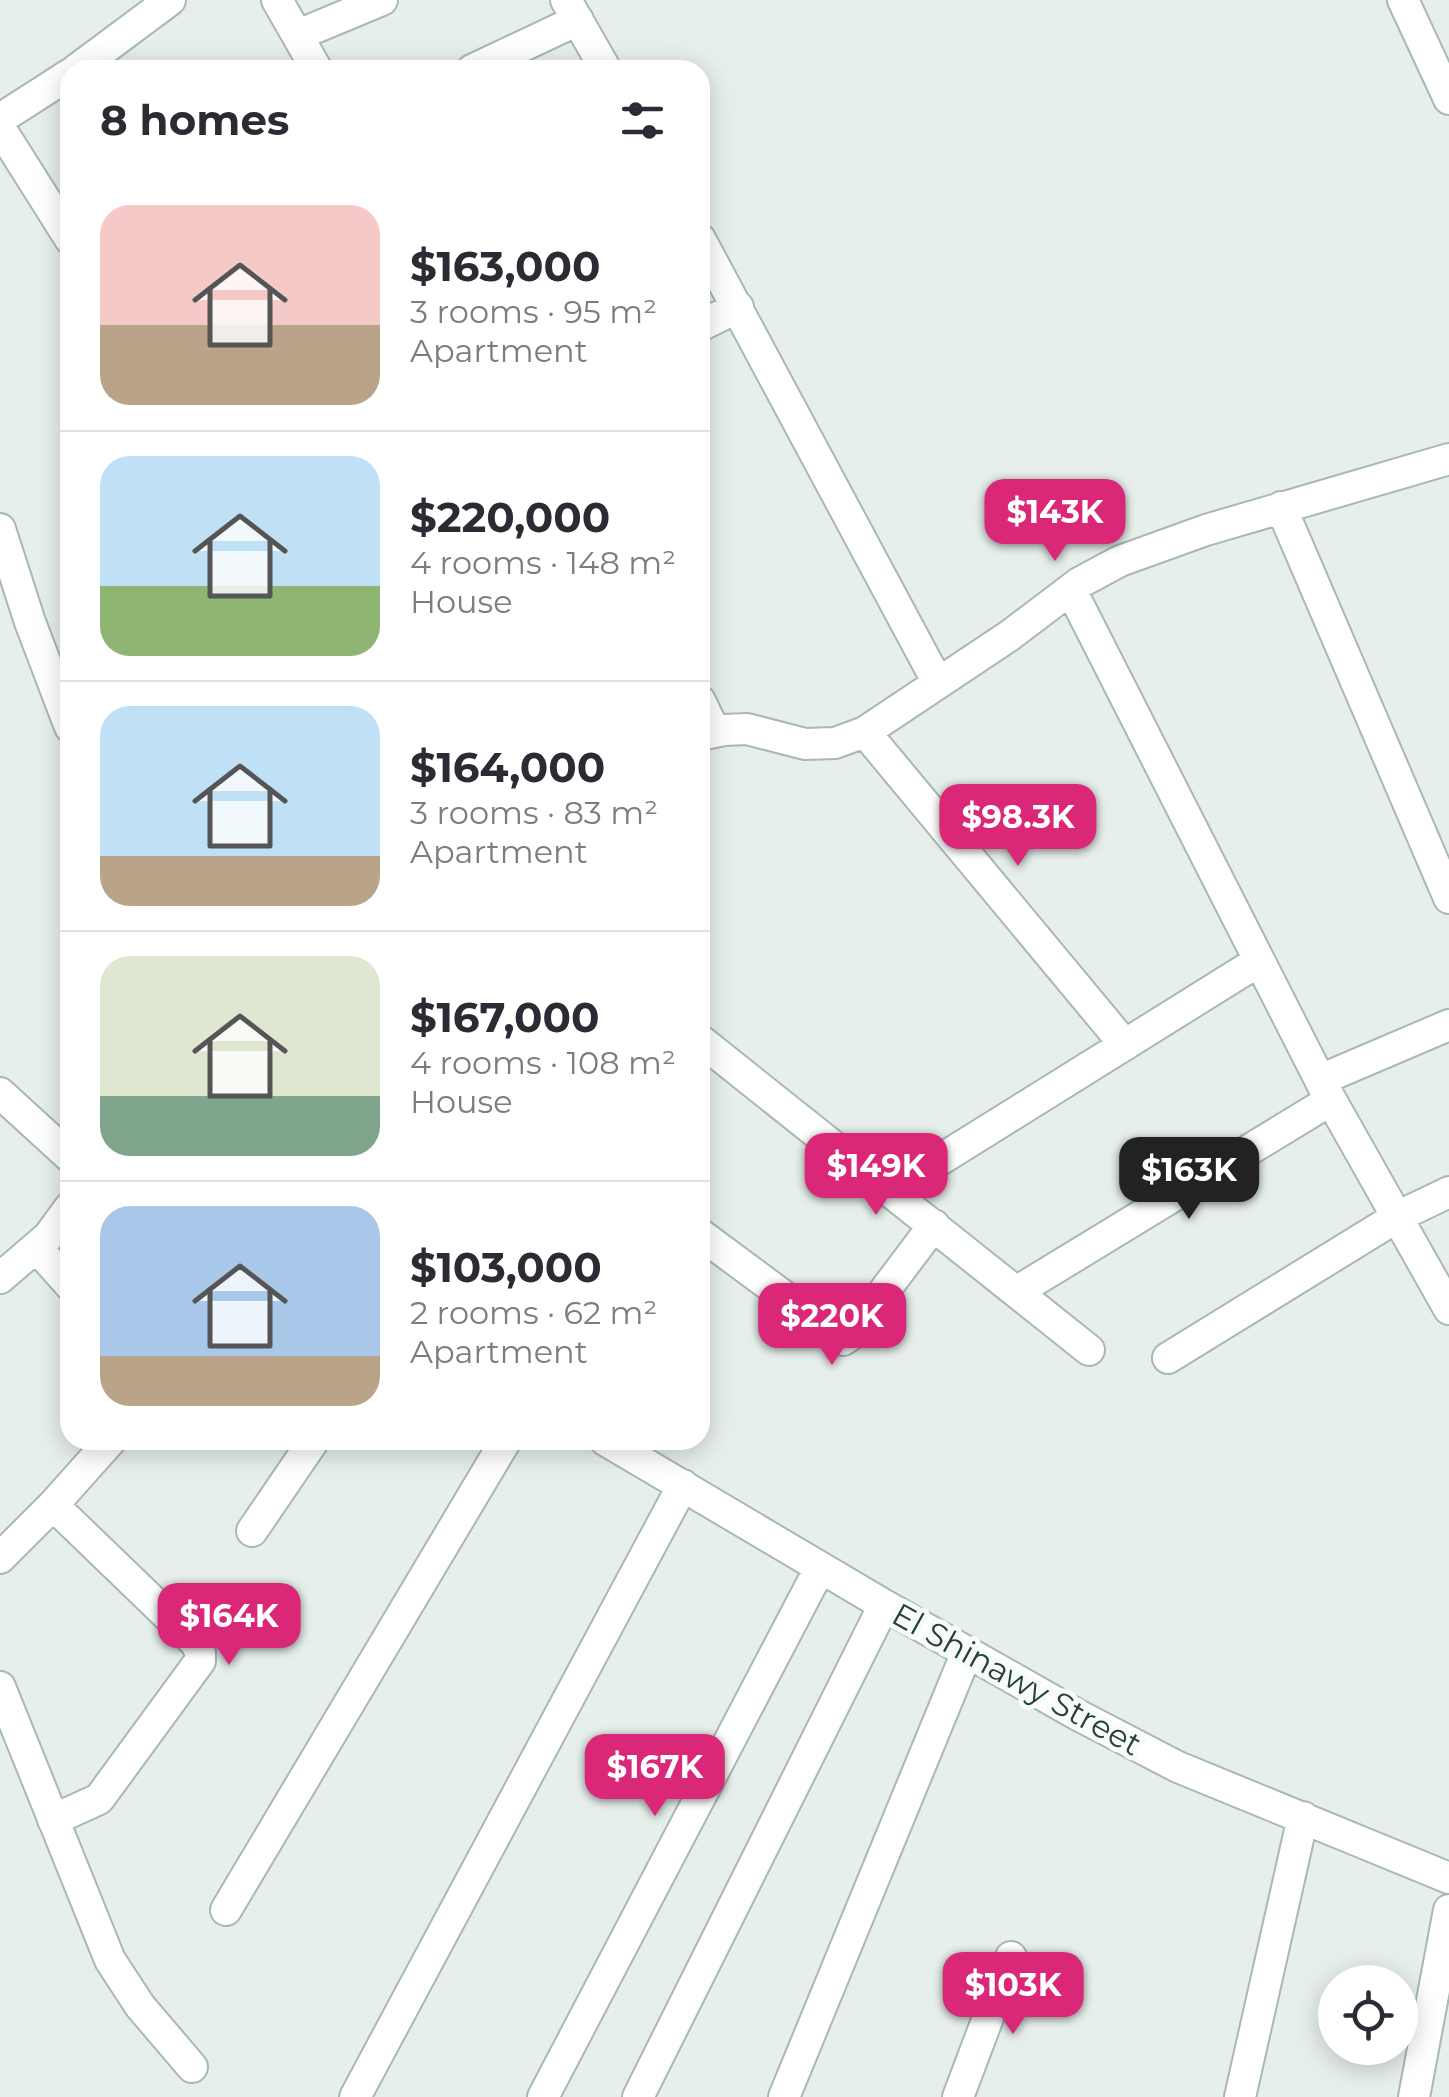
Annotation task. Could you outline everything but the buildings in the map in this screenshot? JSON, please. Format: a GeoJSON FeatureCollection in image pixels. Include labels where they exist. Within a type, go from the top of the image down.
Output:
{"type":"FeatureCollection","features":[{"type":"Feature","properties":{"kind":"street"},"geometry":{"type":"LineString","coordinates":[[114,58],[170,0]]}},
{"type":"Feature","properties":{"kind":"street"},"geometry":{"type":"LineString","coordinates":[[277,0],[311,60]]}},
{"type":"Feature","properties":{"kind":"street"},"geometry":{"type":"LineString","coordinates":[[298,36],[382,0]]}},
{"type":"Feature","properties":{"kind":"street"},"geometry":{"type":"LineString","coordinates":[[1403,0],[1449,99]]}},
{"type":"Feature","properties":{"kind":"street"},"geometry":{"type":"LineString","coordinates":[[489,60],[572,10],[600,60]]}},
{"type":"Feature","properties":{"kind":"street"},"geometry":{"type":"LineString","coordinates":[[0,119],[60,80]]}},
{"type":"Feature","properties":{"kind":"street"},"geometry":{"type":"LineString","coordinates":[[0,128],[60,223]]}},
{"type":"Feature","properties":{"kind":"street"},"geometry":{"type":"LineString","coordinates":[[710,257],[938,684]]}},
{"type":"Feature","properties":{"kind":"street"},"geometry":{"type":"LineString","coordinates":[[710,321],[738,307]]}},
{"type":"Feature","properties":{"kind":"street"},"geometry":{"type":"LineString","coordinates":[[710,734],[747,729],[805,744],[834,744],[865,732],[1071,590],[1120,561],[1206,530],[1449,458]]}},
{"type":"Feature","properties":{"kind":"street"},"geometry":{"type":"LineString","coordinates":[[1281,507],[1449,898]]}},
{"type":"Feature","properties":{"kind":"street"},"geometry":{"type":"LineString","coordinates":[[0,529],[60,701]]}},
{"type":"Feature","properties":{"kind":"street"},"geometry":{"type":"LineString","coordinates":[[1071,590],[1326,1090],[1449,1309]]}},
{"type":"Feature","properties":{"kind":"street"},"geometry":{"type":"LineString","coordinates":[[865,732],[1125,1045]]}},
{"type":"Feature","properties":{"kind":"street"},"geometry":{"type":"LineString","coordinates":[[890,1191],[1259,961]]}},
{"type":"Feature","properties":{"kind":"street"},"geometry":{"type":"LineString","coordinates":[[1016,1292],[1326,1090],[1449,1025]]}},
{"type":"Feature","properties":{"kind":"street"},"geometry":{"type":"LineString","coordinates":[[710,1048],[1088,1350]]}},
{"type":"Feature","properties":{"kind":"street"},"geometry":{"type":"LineString","coordinates":[[0,1093],[60,1148]]}},
{"type":"Feature","properties":{"kind":"street"},"geometry":{"type":"LineString","coordinates":[[1168,1358],[1397,1216],[1449,1192]]}},
{"type":"Feature","properties":{"kind":"street"},"geometry":{"type":"LineString","coordinates":[[0,1278],[37,1248],[60,1221]]}},
{"type":"Feature","properties":{"kind":"street"},"geometry":{"type":"LineString","coordinates":[[710,1241],[843,1340],[852,1334],[934,1226]]}},
{"type":"Feature","properties":{"kind":"street"},"geometry":{"type":"LineString","coordinates":[[37,1248],[60,1274]]}},
{"type":"Feature","properties":{"kind":"street"},"geometry":{"type":"LineString","coordinates":[[0,1558],[102,1450]]}},
{"type":"Feature","properties":{"kind":"street"},"geometry":{"type":"LineString","coordinates":[[252,1531],[307,1450]]}},
{"type":"Feature","properties":{"kind":"street"},"geometry":{"type":"LineString","coordinates":[[226,1910],[500,1450]]}},
{"type":"Feature","properties":{"kind":"street","name":"El Shinawy Street"},"geometry":{"type":"LineString","coordinates":[[622,1450],[884,1605],[1178,1767],[1449,1878]]}},
{"type":"Feature","properties":{"kind":"street"},"geometry":{"type":"LineString","coordinates":[[355,2097],[683,1485]]}},
{"type":"Feature","properties":{"kind":"street"},"geometry":{"type":"LineString","coordinates":[[52,1505],[200,1652],[200,1661],[99,1800],[53,1820]]}},
{"type":"Feature","properties":{"kind":"street"},"geometry":{"type":"LineString","coordinates":[[544,2097],[820,1568]]}},
{"type":"Feature","properties":{"kind":"street"},"geometry":{"type":"LineString","coordinates":[[638,2097],[884,1605]]}},
{"type":"Feature","properties":{"kind":"street"},"geometry":{"type":"LineString","coordinates":[[784,2097],[968,1652]]}},
{"type":"Feature","properties":{"kind":"street"},"geometry":{"type":"LineString","coordinates":[[0,1687],[110,1960],[140,2006],[192,2066]]}},
{"type":"Feature","properties":{"kind":"street"},"geometry":{"type":"LineString","coordinates":[[1240,2097],[1302,1818]]}},
{"type":"Feature","properties":{"kind":"street"},"geometry":{"type":"LineString","coordinates":[[1414,2097],[1449,1910]]}},
{"type":"Feature","properties":{"kind":"street"},"geometry":{"type":"LineString","coordinates":[[958,2097],[1011,1956]]}}]}
